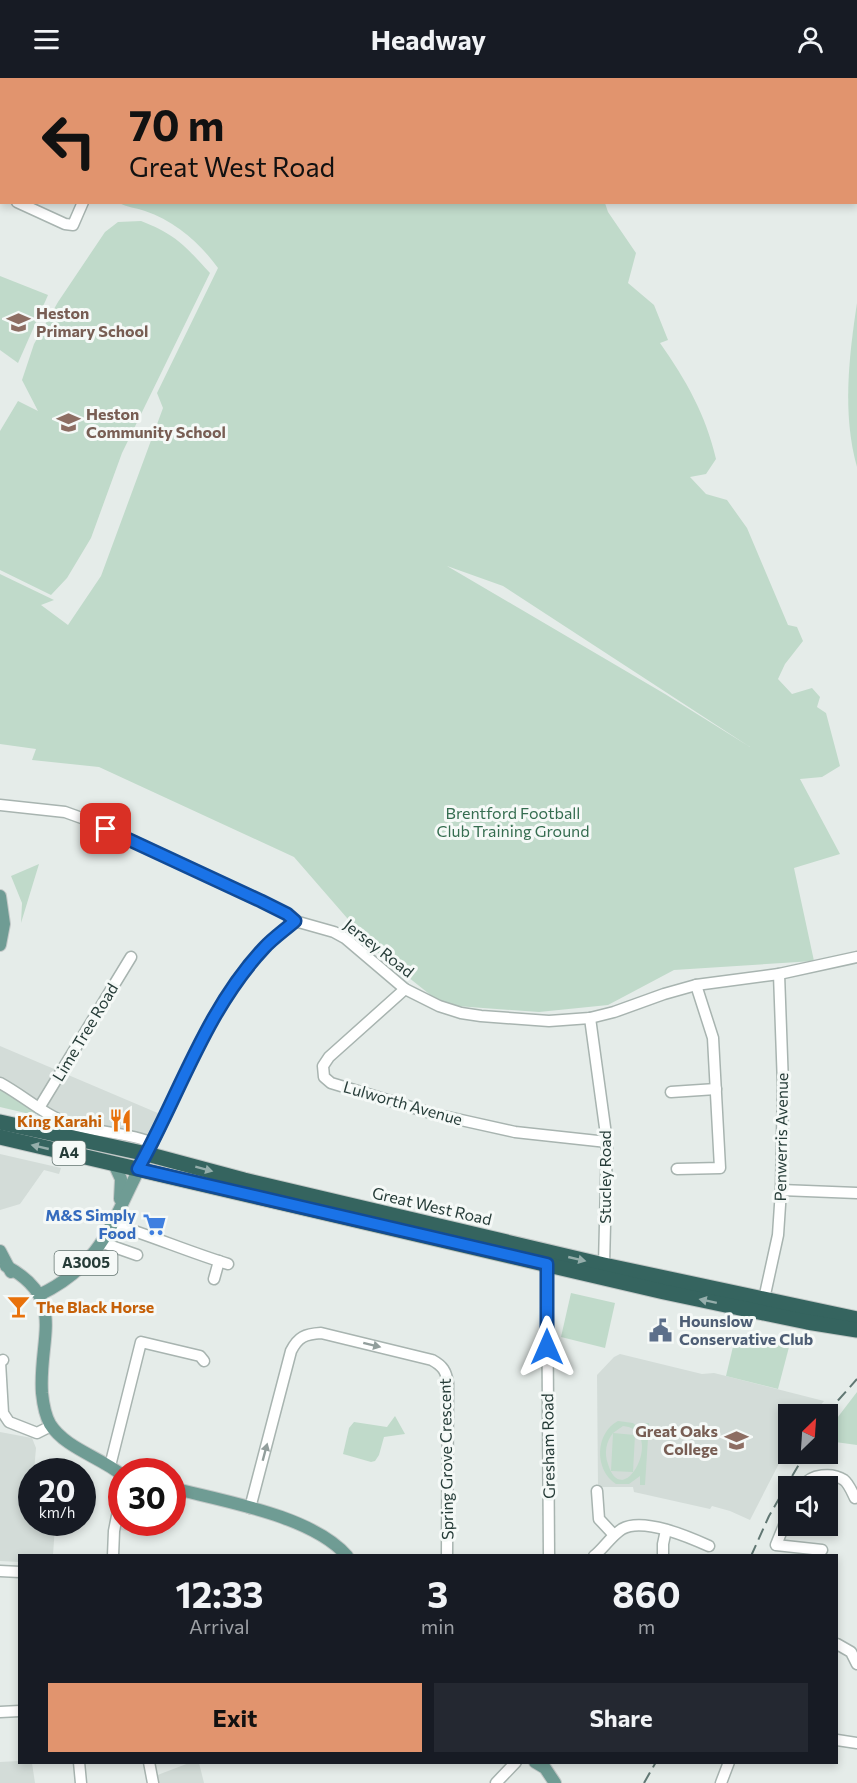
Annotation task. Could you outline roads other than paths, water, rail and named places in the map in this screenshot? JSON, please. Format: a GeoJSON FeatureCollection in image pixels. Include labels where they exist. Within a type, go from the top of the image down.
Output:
{"type":"FeatureCollection","features":[{"type":"Feature","properties":{"kind":"highway","name":"Great West Road"},"geometry":{"type":"LineString","coordinates":[[0,1122],[72,1133],[144,1158],[547,1264],[675,1294],[807,1322],[857,1330]]}},
{"type":"Feature","properties":{"kind":"highway","name":"Great West Road"},"geometry":{"type":"LineString","coordinates":[[0,1137],[114,1164],[144,1158],[604,1265],[857,1319]]}},
{"type":"Feature","properties":{"kind":"main road"},"geometry":{"type":"LineString","coordinates":[[0,896],[4,924],[0,945]]}},
{"type":"Feature","properties":{"kind":"main road","name":"A3005"},"geometry":{"type":"LineString","coordinates":[[39,1295],[55,1287],[85,1265],[103,1243],[144,1158]]}},
{"type":"Feature","properties":{"kind":"main road","name":"A3005"},"geometry":{"type":"LineString","coordinates":[[114,1164],[121,1179],[119,1207]]}},
{"type":"Feature","properties":{"kind":"main road"},"geometry":{"type":"LineString","coordinates":[[0,1251],[3,1270],[30,1291],[39,1295],[46,1311],[40,1373],[46,1417],[51,1426],[69,1442],[108,1465]]}},
{"type":"Feature","properties":{"kind":"main road"},"geometry":{"type":"LineString","coordinates":[[186,1492],[298,1522],[330,1538],[345,1554]]}},
{"type":"Feature","properties":{"kind":"main road"},"geometry":{"type":"LineString","coordinates":[[542,1764],[555,1783]]}},
{"type":"Feature","properties":{"kind":"street"},"geometry":{"type":"LineString","coordinates":[[21,204],[65,224],[74,225],[82,204]]}},
{"type":"Feature","properties":{"kind":"street","name":"Jersey Road"},"geometry":{"type":"LineString","coordinates":[[0,805],[65,812],[90,821],[261,901],[287,914],[295,921],[334,932],[345,938],[405,989],[439,1006],[461,1013],[549,1021],[590,1018],[696,985],[779,974],[857,957]]}},
{"type":"Feature","properties":{"kind":"street"},"geometry":{"type":"LineString","coordinates":[[144,1158],[183,1076],[237,982],[264,948],[295,921]]}},
{"type":"Feature","properties":{"kind":"street","name":"Lime Tree Road"},"geometry":{"type":"LineString","coordinates":[[39,1107],[131,957]]}},
{"type":"Feature","properties":{"kind":"street","name":"Penwerris Avenue"},"geometry":{"type":"LineString","coordinates":[[764,1299],[778,1235],[781,1190],[783,1085],[779,974]]}},
{"type":"Feature","properties":{"kind":"street"},"geometry":{"type":"LineString","coordinates":[[677,1169],[720,1168],[713,1038],[696,985]]}},
{"type":"Feature","properties":{"kind":"street","name":"Lulworth Avenue"},"geometry":{"type":"LineString","coordinates":[[405,989],[329,1057],[323,1066],[324,1077],[331,1083],[434,1114],[515,1132],[608,1142]]}},
{"type":"Feature","properties":{"kind":"street","name":"Stucley Road"},"geometry":{"type":"LineString","coordinates":[[590,1018],[608,1142],[604,1265]]}},
{"type":"Feature","properties":{"kind":"street"},"geometry":{"type":"LineString","coordinates":[[0,1083],[56,1118],[72,1133]]}},
{"type":"Feature","properties":{"kind":"street"},"geometry":{"type":"LineString","coordinates":[[671,1092],[716,1089]]}},
{"type":"Feature","properties":{"kind":"street"},"geometry":{"type":"LineString","coordinates":[[781,1190],[857,1193]]}},
{"type":"Feature","properties":{"kind":"street"},"geometry":{"type":"LineString","coordinates":[[112,1224],[152,1236],[175,1247],[224,1263],[214,1279]]}},
{"type":"Feature","properties":{"kind":"street"},"geometry":{"type":"LineString","coordinates":[[103,1243],[137,1255]]}},
{"type":"Feature","properties":{"kind":"street","name":"Gresham Road"},"geometry":{"type":"LineString","coordinates":[[547,1264],[549,1554]]}},
{"type":"Feature","properties":{"kind":"street","name":"Spring Grove Crescent"},"geometry":{"type":"LineString","coordinates":[[250,1509],[291,1351],[296,1341],[304,1335],[321,1333],[432,1360],[443,1367],[448,1383],[447,1554]]}},
{"type":"Feature","properties":{"kind":"street"},"geometry":{"type":"LineString","coordinates":[[112,1458],[141,1342],[200,1356],[204,1360]]}},
{"type":"Feature","properties":{"kind":"street"},"geometry":{"type":"LineString","coordinates":[[3,1360],[0,1362],[3,1413],[9,1422],[37,1433],[51,1426]]}},
{"type":"Feature","properties":{"kind":"street"},"geometry":{"type":"LineString","coordinates":[[838,1478],[846,1482],[855,1498]]}},
{"type":"Feature","properties":{"kind":"street"},"geometry":{"type":"LineString","coordinates":[[597,1491],[599,1519],[614,1535]]}},
{"type":"Feature","properties":{"kind":"street"},"geometry":{"type":"LineString","coordinates":[[596,1554],[614,1535],[625,1528],[635,1526],[679,1533],[709,1546]]}},
{"type":"Feature","properties":{"kind":"street"},"geometry":{"type":"LineString","coordinates":[[663,1554],[666,1530]]}},
{"type":"Feature","properties":{"kind":"street"},"geometry":{"type":"LineString","coordinates":[[113,1554],[114,1536]]}},
{"type":"Feature","properties":{"kind":"street"},"geometry":{"type":"LineString","coordinates":[[780,1536],[774,1550],[822,1550]]}},
{"type":"Feature","properties":{"kind":"street"},"geometry":{"type":"LineString","coordinates":[[0,1571],[18,1572]]}},
{"type":"Feature","properties":{"kind":"street"},"geometry":{"type":"LineString","coordinates":[[838,1644],[854,1648],[857,1664]]}},
{"type":"Feature","properties":{"kind":"street"},"geometry":{"type":"LineString","coordinates":[[0,1712],[18,1711]]}},
{"type":"Feature","properties":{"kind":"street"},"geometry":{"type":"LineString","coordinates":[[838,1740],[857,1743]]}},
{"type":"Feature","properties":{"kind":"street"},"geometry":{"type":"LineString","coordinates":[[79,1764],[81,1783]]}},
{"type":"Feature","properties":{"kind":"street"},"geometry":{"type":"LineString","coordinates":[[149,1764],[153,1783]]}},
{"type":"Feature","properties":{"kind":"street"},"geometry":{"type":"LineString","coordinates":[[496,1783],[514,1764]]}},
{"type":"Feature","properties":{"kind":"street"},"geometry":{"type":"LineString","coordinates":[[721,1783],[728,1764]]}},
{"type":"Feature","properties":{"kind":"railway"},"geometry":{"type":"LineString","coordinates":[[835,1404],[857,1379]]}},
{"type":"Feature","properties":{"kind":"railway"},"geometry":{"type":"LineString","coordinates":[[752,1554],[769,1516],[799,1464]]}},
{"type":"Feature","properties":{"kind":"railway"},"geometry":{"type":"LineString","coordinates":[[644,1783],[655,1764]]}},
{"type":"Feature","properties":{"kind":"place","name":"Heston Primary School"},"geometry":{"type":"Point","coordinates":[18,322]}},
{"type":"Feature","properties":{"kind":"place","name":"Heston Community School"},"geometry":{"type":"Point","coordinates":[68,423]}},
{"type":"Feature","properties":{"kind":"place","name":"King Karahi"},"geometry":{"type":"Point","coordinates":[120,1121]}},
{"type":"Feature","properties":{"kind":"place","name":"M&S Simply Food"},"geometry":{"type":"Point","coordinates":[154,1224]}},
{"type":"Feature","properties":{"kind":"place","name":"The Black Horse"},"geometry":{"type":"Point","coordinates":[18,1307]}},
{"type":"Feature","properties":{"kind":"place","name":"Hounslow Conservative Club"},"geometry":{"type":"Point","coordinates":[661,1330]}},
{"type":"Feature","properties":{"kind":"place","name":"Great Oaks College"},"geometry":{"type":"Point","coordinates":[736,1440]}},
{"type":"Feature","properties":{"kind":"park label","name":"Brentford Football Club Training Ground"},"geometry":{"type":"Point","coordinates":[513,822]}}]}
